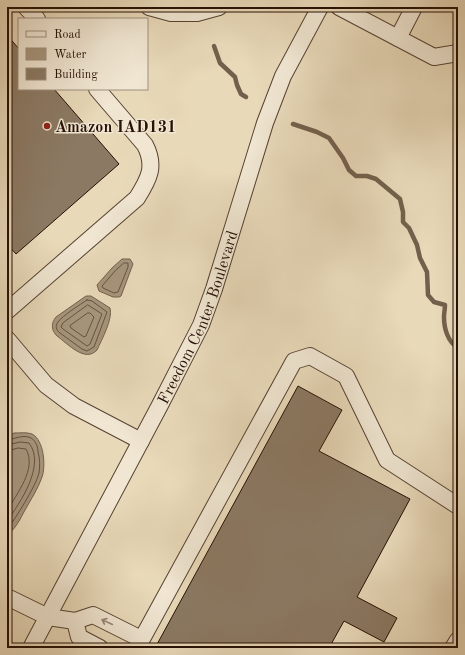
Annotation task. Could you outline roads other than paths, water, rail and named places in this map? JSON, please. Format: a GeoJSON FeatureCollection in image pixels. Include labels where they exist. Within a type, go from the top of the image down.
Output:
{"type":"FeatureCollection","features":[{"type":"Feature","properties":{"kind":"street"},"geometry":{"type":"LineString","coordinates":[[26,7],[36,18]]}},
{"type":"Feature","properties":{"kind":"street"},"geometry":{"type":"LineString","coordinates":[[149,7],[171,13],[197,13],[219,7]]}},
{"type":"Feature","properties":{"kind":"street","name":"Freedom Center Boulevard"},"geometry":{"type":"LineString","coordinates":[[31,648],[202,325],[265,123],[283,76],[320,7]]}},
{"type":"Feature","properties":{"kind":"street"},"geometry":{"type":"LineString","coordinates":[[339,7],[434,57],[458,53]]}},
{"type":"Feature","properties":{"kind":"street"},"geometry":{"type":"LineString","coordinates":[[398,38],[414,7]]}},
{"type":"Feature","properties":{"kind":"street"},"geometry":{"type":"LineString","coordinates":[[7,311],[137,198],[148,181],[150,155],[145,145],[98,90]]}},
{"type":"Feature","properties":{"kind":"street"},"geometry":{"type":"LineString","coordinates":[[7,339],[46,385],[74,406],[141,441]]}},
{"type":"Feature","properties":{"kind":"street"},"geometry":{"type":"LineString","coordinates":[[7,597],[48,617],[75,621],[92,615],[139,644],[294,361],[310,356],[346,376],[387,460],[458,506]]}},
{"type":"Feature","properties":{"kind":"street","name":"Freedom Center Boulevard"},"geometry":{"type":"LineString","coordinates":[[38,648],[48,617]]}},
{"type":"Feature","properties":{"kind":"street"},"geometry":{"type":"LineString","coordinates":[[75,621],[79,637],[100,648]]}},
{"type":"Feature","properties":{"kind":"street"},"geometry":{"type":"LineString","coordinates":[[454,648],[458,640]]}},
{"type":"Feature","properties":{"kind":"water"},"geometry":{"type":"Polygon","coordinates":[[[122,259],[130,259],[133,264],[121,296],[113,297],[99,291],[97,285],[122,259]]]}},
{"type":"Feature","properties":{"kind":"water"},"geometry":{"type":"Polygon","coordinates":[[[86,296],[91,296],[110,308],[111,313],[97,350],[87,354],[77,351],[57,336],[52,326],[56,317],[86,296]]]}},
{"type":"Feature","properties":{"kind":"water"},"geometry":{"type":"Polygon","coordinates":[[[14,433],[30,433],[36,437],[43,454],[44,466],[42,477],[38,486],[18,524],[7,534],[7,437],[14,433]]]}},
{"type":"Feature","properties":{"kind":"waterway"},"geometry":{"type":"LineString","coordinates":[[214,46],[220,63],[235,77],[241,94],[246,97]]}},
{"type":"Feature","properties":{"kind":"waterway"},"geometry":{"type":"LineString","coordinates":[[293,124],[317,132],[329,138],[343,158],[349,170],[356,176],[367,176],[376,179],[400,199],[403,212],[403,222],[409,228],[427,272],[428,295],[434,302],[445,305],[444,317],[446,330],[449,339],[458,348]]}},
{"type":"Feature","properties":{"kind":"place","name":"Amazon IAD131"},"geometry":{"type":"Point","coordinates":[47,126]}}]}
